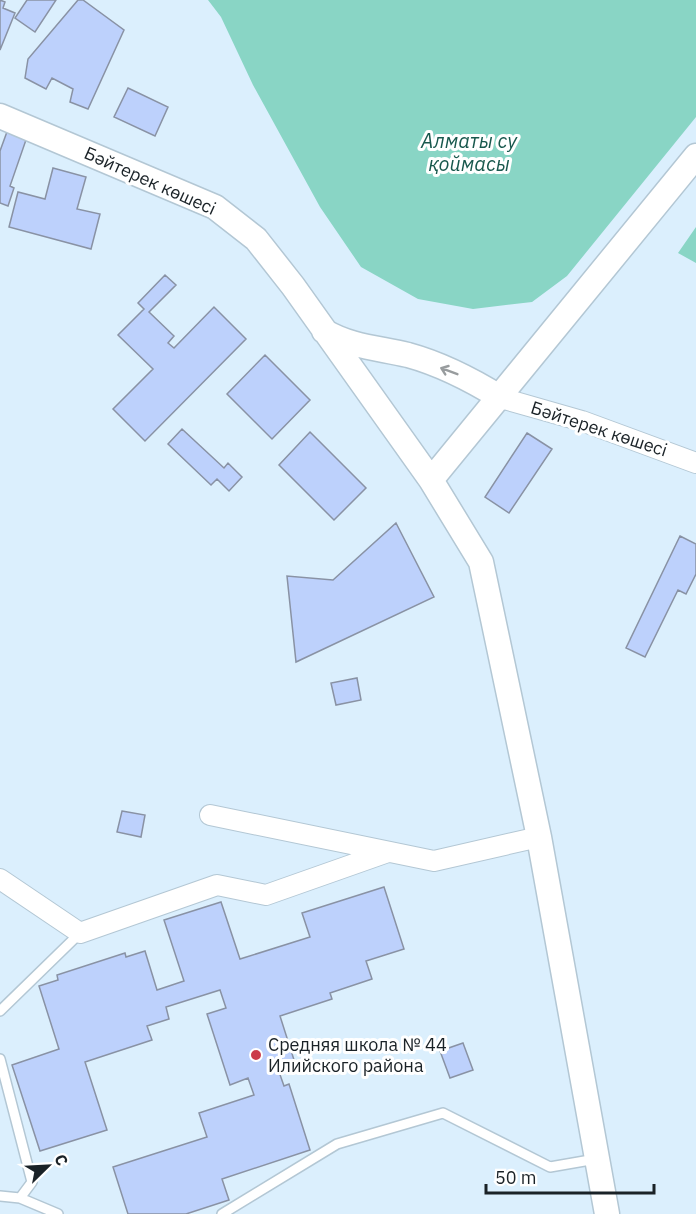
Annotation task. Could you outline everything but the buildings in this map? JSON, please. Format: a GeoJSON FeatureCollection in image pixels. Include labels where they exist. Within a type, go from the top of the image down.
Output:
{"type":"FeatureCollection","features":[{"type":"Feature","properties":{"kind":"street","name":"Бәйтерек көшесі"},"geometry":{"type":"LineString","coordinates":[[0,116],[215,207],[256,239],[293,286],[322,330],[431,480],[481,562],[539,837],[607,1214]]}},
{"type":"Feature","properties":{"kind":"street"},"geometry":{"type":"LineString","coordinates":[[431,480],[501,398],[696,156]]}},
{"type":"Feature","properties":{"kind":"street"},"geometry":{"type":"LineString","coordinates":[[322,330],[342,342],[410,356],[470,378],[501,398]]}},
{"type":"Feature","properties":{"kind":"street","name":"Бәйтерек көшесі"},"geometry":{"type":"LineString","coordinates":[[501,398],[582,421],[696,463]]}},
{"type":"Feature","properties":{"kind":"street"},"geometry":{"type":"LineString","coordinates":[[210,815],[434,861],[539,837]]}},
{"type":"Feature","properties":{"kind":"street"},"geometry":{"type":"LineString","coordinates":[[0,879],[80,933],[217,885],[266,895],[388,852]]}},
{"type":"Feature","properties":{"kind":"lane"},"geometry":{"type":"LineString","coordinates":[[0,1011],[80,933]]}},
{"type":"Feature","properties":{"kind":"lane"},"geometry":{"type":"LineString","coordinates":[[0,1059],[32,1182],[20,1198]]}},
{"type":"Feature","properties":{"kind":"lane"},"geometry":{"type":"LineString","coordinates":[[222,1214],[338,1144],[443,1113],[550,1167],[597,1158]]}},
{"type":"Feature","properties":{"kind":"lane"},"geometry":{"type":"LineString","coordinates":[[0,1196],[20,1198],[58,1214]]}},
{"type":"Feature","properties":{"kind":"water","name":"Алматы су қоймасы"},"geometry":{"type":"Polygon","coordinates":[[[208,0],[696,0],[696,117],[567,276],[532,302],[473,309],[418,299],[361,267],[320,207],[253,85],[221,17],[208,0]]]}},
{"type":"Feature","properties":{"kind":"water"},"geometry":{"type":"Polygon","coordinates":[[[696,227],[696,263],[678,253],[696,227]]]}},
{"type":"Feature","properties":{"kind":"place","name":"Средняя школа № 44 Илийского района"},"geometry":{"type":"Point","coordinates":[256,1055]}}]}
